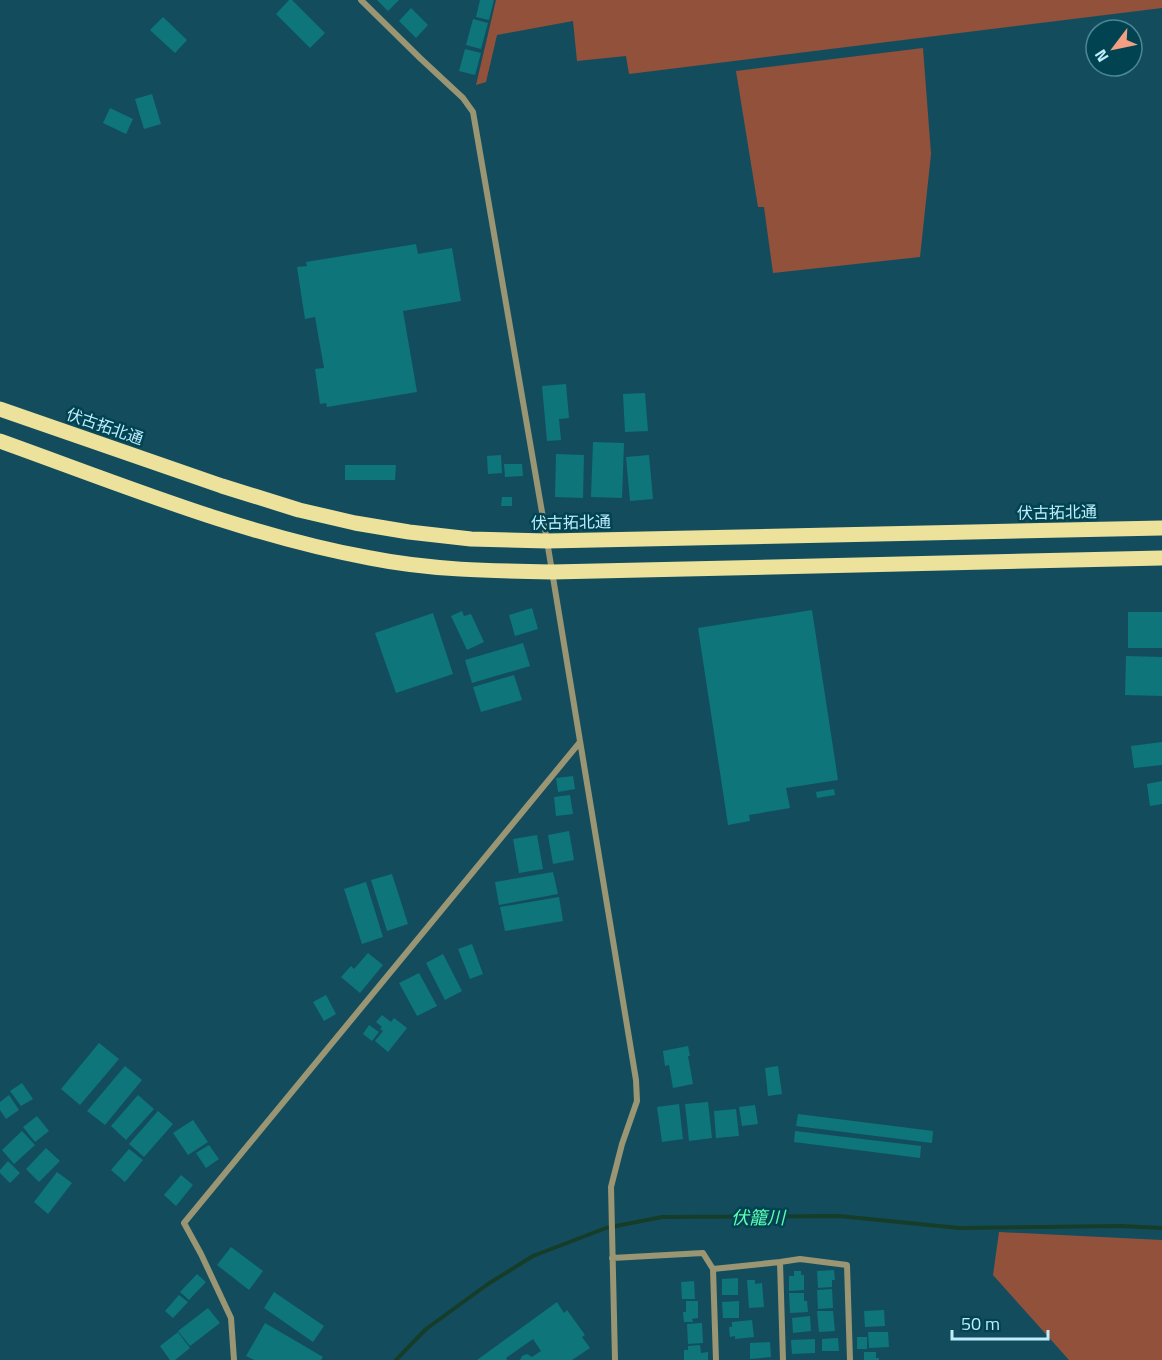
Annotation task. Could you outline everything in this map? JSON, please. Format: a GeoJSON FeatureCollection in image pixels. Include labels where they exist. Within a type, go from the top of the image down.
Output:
{"type":"FeatureCollection","features":[{"type":"Feature","properties":{"kind":"main road","name":"伏古拓北通"},"geometry":{"type":"LineString","coordinates":[[0,408],[222,486],[310,512],[355,523],[471,539],[548,542],[1162,528]]}},
{"type":"Feature","properties":{"kind":"main road"},"geometry":{"type":"LineString","coordinates":[[0,441],[253,530],[371,559],[427,566],[491,571],[552,572],[1162,558]]}},
{"type":"Feature","properties":{"kind":"street"},"geometry":{"type":"LineString","coordinates":[[361,0],[463,98],[473,112],[548,542],[636,1080],[637,1101],[622,1144],[611,1187],[615,1360]]}},
{"type":"Feature","properties":{"kind":"street"},"geometry":{"type":"LineString","coordinates":[[234,1360],[231,1318],[184,1223],[580,742]]}},
{"type":"Feature","properties":{"kind":"street"},"geometry":{"type":"LineString","coordinates":[[612,1258],[703,1253],[713,1269],[716,1360]]}},
{"type":"Feature","properties":{"kind":"street"},"geometry":{"type":"LineString","coordinates":[[713,1269],[800,1259],[847,1265],[850,1360]]}},
{"type":"Feature","properties":{"kind":"street"},"geometry":{"type":"LineString","coordinates":[[780,1262],[783,1360]]}},
{"type":"Feature","properties":{"kind":"shaded area"},"geometry":{"type":"Polygon","coordinates":[[[496,0],[1162,0],[1162,8],[629,74],[626,56],[577,61],[573,21],[497,35],[486,82],[476,85],[496,0]]]}},
{"type":"Feature","properties":{"kind":"shaded area"},"geometry":{"type":"Polygon","coordinates":[[[923,48],[931,154],[920,257],[773,273],[764,207],[758,207],[736,71],[923,48]]]}},
{"type":"Feature","properties":{"kind":"shaded area"},"geometry":{"type":"Polygon","coordinates":[[[999,1232],[1162,1240],[1162,1360],[1069,1360],[993,1275],[999,1232]]]}},
{"type":"Feature","properties":{"kind":"building"},"geometry":{"type":"Polygon","coordinates":[[[289,0],[292,0],[325,33],[310,48],[276,14],[289,0]]]}},
{"type":"Feature","properties":{"kind":"building"},"geometry":{"type":"Polygon","coordinates":[[[377,0],[399,0],[388,11],[377,0]]]}},
{"type":"Feature","properties":{"kind":"building"},"geometry":{"type":"Polygon","coordinates":[[[480,0],[494,0],[489,20],[476,17],[480,0]]]}},
{"type":"Feature","properties":{"kind":"building"},"geometry":{"type":"Polygon","coordinates":[[[411,8],[428,25],[416,38],[399,21],[411,8]]]}},
{"type":"Feature","properties":{"kind":"building"},"geometry":{"type":"Polygon","coordinates":[[[163,17],[187,40],[175,53],[150,30],[163,17]]]}},
{"type":"Feature","properties":{"kind":"building"},"geometry":{"type":"Polygon","coordinates":[[[473,19],[488,23],[481,49],[466,45],[473,19]]]}},
{"type":"Feature","properties":{"kind":"building"},"geometry":{"type":"Polygon","coordinates":[[[465,49],[481,53],[475,75],[459,71],[465,49]]]}},
{"type":"Feature","properties":{"kind":"building"},"geometry":{"type":"Polygon","coordinates":[[[152,94],[161,124],[144,129],[135,99],[152,94]]]}},
{"type":"Feature","properties":{"kind":"building"},"geometry":{"type":"Polygon","coordinates":[[[110,108],[133,119],[126,134],[103,123],[110,108]]]}},
{"type":"Feature","properties":{"kind":"building"},"geometry":{"type":"Polygon","coordinates":[[[416,244],[418,254],[452,248],[461,301],[403,311],[417,392],[327,407],[326,403],[320,404],[315,369],[324,368],[315,317],[305,319],[297,267],[307,266],[306,262],[416,244]]]}},
{"type":"Feature","properties":{"kind":"building"},"geometry":{"type":"Polygon","coordinates":[[[566,384],[569,418],[559,419],[561,440],[547,441],[542,386],[566,384]]]}},
{"type":"Feature","properties":{"kind":"building"},"geometry":{"type":"Polygon","coordinates":[[[645,393],[648,431],[625,432],[623,394],[645,393]]]}},
{"type":"Feature","properties":{"kind":"building"},"geometry":{"type":"Polygon","coordinates":[[[593,442],[624,443],[622,498],[591,497],[593,442]]]}},
{"type":"Feature","properties":{"kind":"building"},"geometry":{"type":"Polygon","coordinates":[[[556,454],[584,455],[583,498],[555,497],[556,454]]]}},
{"type":"Feature","properties":{"kind":"building"},"geometry":{"type":"Polygon","coordinates":[[[501,455],[502,473],[488,474],[487,456],[501,455]]]}},
{"type":"Feature","properties":{"kind":"building"},"geometry":{"type":"Polygon","coordinates":[[[649,455],[653,499],[630,501],[626,457],[649,455]]]}},
{"type":"Feature","properties":{"kind":"building"},"geometry":{"type":"Polygon","coordinates":[[[504,464],[522,464],[523,476],[505,477],[504,464]]]}},
{"type":"Feature","properties":{"kind":"building"},"geometry":{"type":"Polygon","coordinates":[[[345,465],[396,465],[395,480],[345,480],[345,465]]]}},
{"type":"Feature","properties":{"kind":"building"},"geometry":{"type":"Polygon","coordinates":[[[502,497],[512,497],[512,506],[501,506],[502,497]]]}},
{"type":"Feature","properties":{"kind":"building"},"geometry":{"type":"Polygon","coordinates":[[[532,608],[538,629],[515,636],[509,615],[532,608]]]}},
{"type":"Feature","properties":{"kind":"building"},"geometry":{"type":"Polygon","coordinates":[[[812,610],[838,780],[786,788],[790,808],[749,815],[750,821],[728,825],[698,628],[812,610]]]}},
{"type":"Feature","properties":{"kind":"building"},"geometry":{"type":"Polygon","coordinates":[[[462,611],[464,616],[471,614],[484,642],[467,650],[451,616],[462,611]]]}},
{"type":"Feature","properties":{"kind":"building"},"geometry":{"type":"Polygon","coordinates":[[[1128,612],[1162,612],[1162,648],[1128,648],[1128,612]]]}},
{"type":"Feature","properties":{"kind":"building"},"geometry":{"type":"Polygon","coordinates":[[[433,613],[453,674],[396,693],[375,633],[433,613]]]}},
{"type":"Feature","properties":{"kind":"building"},"geometry":{"type":"Polygon","coordinates":[[[523,643],[530,666],[472,683],[465,660],[523,643]]]}},
{"type":"Feature","properties":{"kind":"building"},"geometry":{"type":"Polygon","coordinates":[[[1126,656],[1162,657],[1162,696],[1125,695],[1126,656]]]}},
{"type":"Feature","properties":{"kind":"building"},"geometry":{"type":"Polygon","coordinates":[[[514,675],[522,700],[481,712],[473,687],[514,675]]]}},
{"type":"Feature","properties":{"kind":"building"},"geometry":{"type":"Polygon","coordinates":[[[1162,742],[1162,765],[1134,768],[1131,746],[1162,742]]]}},
{"type":"Feature","properties":{"kind":"building"},"geometry":{"type":"Polygon","coordinates":[[[573,776],[575,789],[558,792],[556,778],[573,776]]]}},
{"type":"Feature","properties":{"kind":"building"},"geometry":{"type":"Polygon","coordinates":[[[1162,781],[1162,804],[1150,806],[1147,784],[1162,781]]]}},
{"type":"Feature","properties":{"kind":"building"},"geometry":{"type":"Polygon","coordinates":[[[834,789],[835,795],[817,798],[816,792],[834,789]]]}},
{"type":"Feature","properties":{"kind":"building"},"geometry":{"type":"Polygon","coordinates":[[[570,795],[573,814],[556,816],[554,797],[570,795]]]}},
{"type":"Feature","properties":{"kind":"building"},"geometry":{"type":"Polygon","coordinates":[[[569,831],[574,860],[553,864],[548,835],[569,831]]]}},
{"type":"Feature","properties":{"kind":"building"},"geometry":{"type":"Polygon","coordinates":[[[537,835],[543,869],[519,873],[513,839],[537,835]]]}},
{"type":"Feature","properties":{"kind":"building"},"geometry":{"type":"Polygon","coordinates":[[[553,872],[558,894],[499,905],[495,882],[553,872]]]}},
{"type":"Feature","properties":{"kind":"building"},"geometry":{"type":"Polygon","coordinates":[[[392,874],[408,924],[387,931],[371,880],[392,874]]]}},
{"type":"Feature","properties":{"kind":"building"},"geometry":{"type":"Polygon","coordinates":[[[366,882],[383,937],[362,944],[344,889],[366,882]]]}},
{"type":"Feature","properties":{"kind":"building"},"geometry":{"type":"Polygon","coordinates":[[[559,897],[563,921],[505,931],[500,907],[559,897]]]}},
{"type":"Feature","properties":{"kind":"building"},"geometry":{"type":"Polygon","coordinates":[[[472,944],[483,974],[470,979],[458,949],[472,944]]]}},
{"type":"Feature","properties":{"kind":"building"},"geometry":{"type":"Polygon","coordinates":[[[368,953],[383,965],[360,993],[341,977],[351,966],[354,969],[368,953]]]}},
{"type":"Feature","properties":{"kind":"building"},"geometry":{"type":"Polygon","coordinates":[[[443,954],[462,991],[445,1000],[426,963],[443,954]]]}},
{"type":"Feature","properties":{"kind":"building"},"geometry":{"type":"Polygon","coordinates":[[[419,973],[437,1006],[417,1016],[399,983],[419,973]]]}},
{"type":"Feature","properties":{"kind":"building"},"geometry":{"type":"Polygon","coordinates":[[[326,995],[336,1014],[324,1021],[313,1002],[326,995]]]}},
{"type":"Feature","properties":{"kind":"building"},"geometry":{"type":"Polygon","coordinates":[[[382,1015],[391,1022],[394,1018],[407,1028],[388,1052],[375,1041],[383,1031],[376,1022],[382,1015]]]}},
{"type":"Feature","properties":{"kind":"building"},"geometry":{"type":"Polygon","coordinates":[[[369,1025],[379,1032],[372,1041],[363,1034],[369,1025]]]}},
{"type":"Feature","properties":{"kind":"building"},"geometry":{"type":"Polygon","coordinates":[[[99,1043],[119,1059],[80,1105],[61,1089],[99,1043]]]}},
{"type":"Feature","properties":{"kind":"building"},"geometry":{"type":"Polygon","coordinates":[[[688,1046],[693,1084],[673,1088],[669,1065],[665,1066],[663,1051],[688,1046]]]}},
{"type":"Feature","properties":{"kind":"building"},"geometry":{"type":"Polygon","coordinates":[[[125,1066],[142,1080],[105,1125],[87,1111],[125,1066]]]}},
{"type":"Feature","properties":{"kind":"building"},"geometry":{"type":"Polygon","coordinates":[[[778,1066],[782,1094],[768,1096],[765,1068],[778,1066]]]}},
{"type":"Feature","properties":{"kind":"building"},"geometry":{"type":"Polygon","coordinates":[[[22,1083],[33,1099],[21,1106],[10,1091],[22,1083]]]}},
{"type":"Feature","properties":{"kind":"building"},"geometry":{"type":"Polygon","coordinates":[[[9,1095],[19,1110],[6,1119],[0,1110],[0,1102],[9,1095]]]}},
{"type":"Feature","properties":{"kind":"building"},"geometry":{"type":"Polygon","coordinates":[[[138,1095],[154,1109],[126,1140],[111,1126],[138,1095]]]}},
{"type":"Feature","properties":{"kind":"building"},"geometry":{"type":"Polygon","coordinates":[[[708,1102],[712,1138],[689,1141],[685,1104],[708,1102]]]}},
{"type":"Feature","properties":{"kind":"building"},"geometry":{"type":"Polygon","coordinates":[[[679,1104],[683,1139],[662,1142],[657,1107],[679,1104]]]}},
{"type":"Feature","properties":{"kind":"building"},"geometry":{"type":"Polygon","coordinates":[[[755,1105],[758,1124],[742,1126],[739,1107],[755,1105]]]}},
{"type":"Feature","properties":{"kind":"building"},"geometry":{"type":"Polygon","coordinates":[[[736,1109],[739,1136],[716,1138],[714,1111],[736,1109]]]}},
{"type":"Feature","properties":{"kind":"building"},"geometry":{"type":"Polygon","coordinates":[[[158,1111],[173,1124],[144,1157],[129,1144],[158,1111]]]}},
{"type":"Feature","properties":{"kind":"building"},"geometry":{"type":"Polygon","coordinates":[[[798,1114],[933,1131],[932,1143],[796,1126],[798,1114]]]}},
{"type":"Feature","properties":{"kind":"building"},"geometry":{"type":"Polygon","coordinates":[[[37,1116],[49,1131],[35,1142],[23,1127],[37,1116]]]}},
{"type":"Feature","properties":{"kind":"building"},"geometry":{"type":"Polygon","coordinates":[[[193,1120],[208,1142],[188,1155],[173,1133],[193,1120]]]}},
{"type":"Feature","properties":{"kind":"building"},"geometry":{"type":"Polygon","coordinates":[[[22,1131],[35,1145],[14,1164],[2,1150],[22,1131]]]}},
{"type":"Feature","properties":{"kind":"building"},"geometry":{"type":"Polygon","coordinates":[[[795,1131],[921,1146],[920,1158],[794,1142],[795,1131]]]}},
{"type":"Feature","properties":{"kind":"building"},"geometry":{"type":"Polygon","coordinates":[[[209,1145],[219,1159],[206,1168],[196,1153],[209,1145]]]}},
{"type":"Feature","properties":{"kind":"building"},"geometry":{"type":"Polygon","coordinates":[[[46,1148],[60,1161],[39,1182],[26,1169],[46,1148]]]}},
{"type":"Feature","properties":{"kind":"building"},"geometry":{"type":"Polygon","coordinates":[[[129,1149],[143,1160],[125,1182],[111,1170],[129,1149]]]}},
{"type":"Feature","properties":{"kind":"building"},"geometry":{"type":"Polygon","coordinates":[[[8,1161],[20,1173],[10,1183],[0,1173],[8,1161]]]}},
{"type":"Feature","properties":{"kind":"building"},"geometry":{"type":"Polygon","coordinates":[[[57,1172],[72,1183],[48,1214],[34,1202],[57,1172]]]}},
{"type":"Feature","properties":{"kind":"building"},"geometry":{"type":"Polygon","coordinates":[[[181,1175],[193,1185],[176,1206],[164,1195],[181,1175]]]}},
{"type":"Feature","properties":{"kind":"building"},"geometry":{"type":"Polygon","coordinates":[[[231,1247],[263,1271],[249,1290],[217,1265],[231,1247]]]}},
{"type":"Feature","properties":{"kind":"building"},"geometry":{"type":"Polygon","coordinates":[[[834,1270],[835,1280],[832,1280],[832,1287],[818,1288],[817,1271],[834,1270]]]}},
{"type":"Feature","properties":{"kind":"building"},"geometry":{"type":"Polygon","coordinates":[[[794,1271],[801,1271],[801,1275],[804,1275],[804,1290],[789,1291],[789,1276],[794,1276],[794,1271]]]}},
{"type":"Feature","properties":{"kind":"building"},"geometry":{"type":"Polygon","coordinates":[[[197,1274],[206,1282],[189,1300],[180,1292],[197,1274]]]}},
{"type":"Feature","properties":{"kind":"building"},"geometry":{"type":"Polygon","coordinates":[[[738,1278],[738,1295],[722,1295],[722,1279],[738,1278]]]}},
{"type":"Feature","properties":{"kind":"building"},"geometry":{"type":"Polygon","coordinates":[[[747,1280],[755,1280],[755,1284],[762,1283],[764,1307],[749,1308],[747,1280]]]}},
{"type":"Feature","properties":{"kind":"building"},"geometry":{"type":"Polygon","coordinates":[[[694,1281],[695,1299],[682,1299],[681,1282],[694,1281]]]}},
{"type":"Feature","properties":{"kind":"building"},"geometry":{"type":"Polygon","coordinates":[[[832,1289],[833,1308],[818,1309],[817,1290],[832,1289]]]}},
{"type":"Feature","properties":{"kind":"building"},"geometry":{"type":"Polygon","coordinates":[[[274,1292],[324,1326],[313,1342],[264,1308],[274,1292]]]}},
{"type":"Feature","properties":{"kind":"building"},"geometry":{"type":"Polygon","coordinates":[[[789,1293],[804,1293],[808,1312],[790,1313],[789,1293]]]}},
{"type":"Feature","properties":{"kind":"building"},"geometry":{"type":"Polygon","coordinates":[[[179,1295],[188,1302],[173,1318],[165,1311],[179,1295]]]}},
{"type":"Feature","properties":{"kind":"building"},"geometry":{"type":"Polygon","coordinates":[[[686,1301],[698,1301],[698,1318],[692,1319],[693,1322],[684,1322],[683,1312],[686,1312],[686,1301]]]}},
{"type":"Feature","properties":{"kind":"building"},"geometry":{"type":"Polygon","coordinates":[[[739,1301],[739,1318],[723,1318],[722,1302],[739,1301]]]}},
{"type":"Feature","properties":{"kind":"building"},"geometry":{"type":"Polygon","coordinates":[[[557,1302],[564,1313],[567,1310],[585,1335],[582,1337],[590,1348],[572,1360],[520,1360],[522,1356],[527,1354],[532,1357],[541,1351],[533,1339],[506,1358],[507,1360],[477,1360],[557,1302]]]}},
{"type":"Feature","properties":{"kind":"building"},"geometry":{"type":"Polygon","coordinates":[[[208,1308],[220,1323],[190,1346],[178,1331],[208,1308]]]}},
{"type":"Feature","properties":{"kind":"building"},"geometry":{"type":"Polygon","coordinates":[[[884,1310],[885,1326],[865,1327],[864,1311],[884,1310]]]}},
{"type":"Feature","properties":{"kind":"building"},"geometry":{"type":"Polygon","coordinates":[[[817,1311],[833,1311],[835,1331],[819,1332],[817,1311]]]}},
{"type":"Feature","properties":{"kind":"building"},"geometry":{"type":"Polygon","coordinates":[[[810,1316],[811,1331],[793,1333],[792,1318],[810,1316]]]}},
{"type":"Feature","properties":{"kind":"building"},"geometry":{"type":"Polygon","coordinates":[[[752,1320],[754,1337],[735,1339],[735,1336],[730,1337],[729,1327],[732,1327],[732,1322],[752,1320]]]}},
{"type":"Feature","properties":{"kind":"building"},"geometry":{"type":"Polygon","coordinates":[[[265,1323],[323,1357],[321,1360],[254,1360],[246,1356],[265,1323]]]}},
{"type":"Feature","properties":{"kind":"building"},"geometry":{"type":"Polygon","coordinates":[[[702,1323],[703,1343],[688,1344],[687,1324],[702,1323]]]}},
{"type":"Feature","properties":{"kind":"building"},"geometry":{"type":"Polygon","coordinates":[[[178,1332],[190,1348],[175,1360],[170,1360],[160,1346],[178,1332]]]}},
{"type":"Feature","properties":{"kind":"building"},"geometry":{"type":"Polygon","coordinates":[[[868,1332],[888,1332],[889,1347],[869,1348],[868,1332]]]}},
{"type":"Feature","properties":{"kind":"building"},"geometry":{"type":"Polygon","coordinates":[[[857,1337],[867,1337],[867,1349],[857,1349],[857,1337]]]}},
{"type":"Feature","properties":{"kind":"building"},"geometry":{"type":"Polygon","coordinates":[[[838,1338],[839,1351],[822,1351],[822,1339],[838,1338]]]}},
{"type":"Feature","properties":{"kind":"building"},"geometry":{"type":"Polygon","coordinates":[[[815,1339],[815,1353],[792,1354],[791,1340],[815,1339]]]}},
{"type":"Feature","properties":{"kind":"building"},"geometry":{"type":"Polygon","coordinates":[[[770,1342],[771,1357],[750,1359],[750,1343],[770,1342]]]}},
{"type":"Feature","properties":{"kind":"building"},"geometry":{"type":"Polygon","coordinates":[[[700,1345],[701,1353],[708,1352],[708,1360],[684,1360],[684,1350],[688,1350],[688,1346],[700,1345]]]}},
{"type":"Feature","properties":{"kind":"building"},"geometry":{"type":"Polygon","coordinates":[[[864,1352],[876,1352],[876,1358],[879,1360],[864,1360],[864,1352]]]}},
{"type":"Feature","properties":{"kind":"waterway","name":"伏籠川"},"geometry":{"type":"LineString","coordinates":[[396,1360],[426,1329],[488,1284],[533,1256],[606,1228],[662,1217],[839,1216],[959,1228],[1121,1226],[1162,1228]]}}]}
